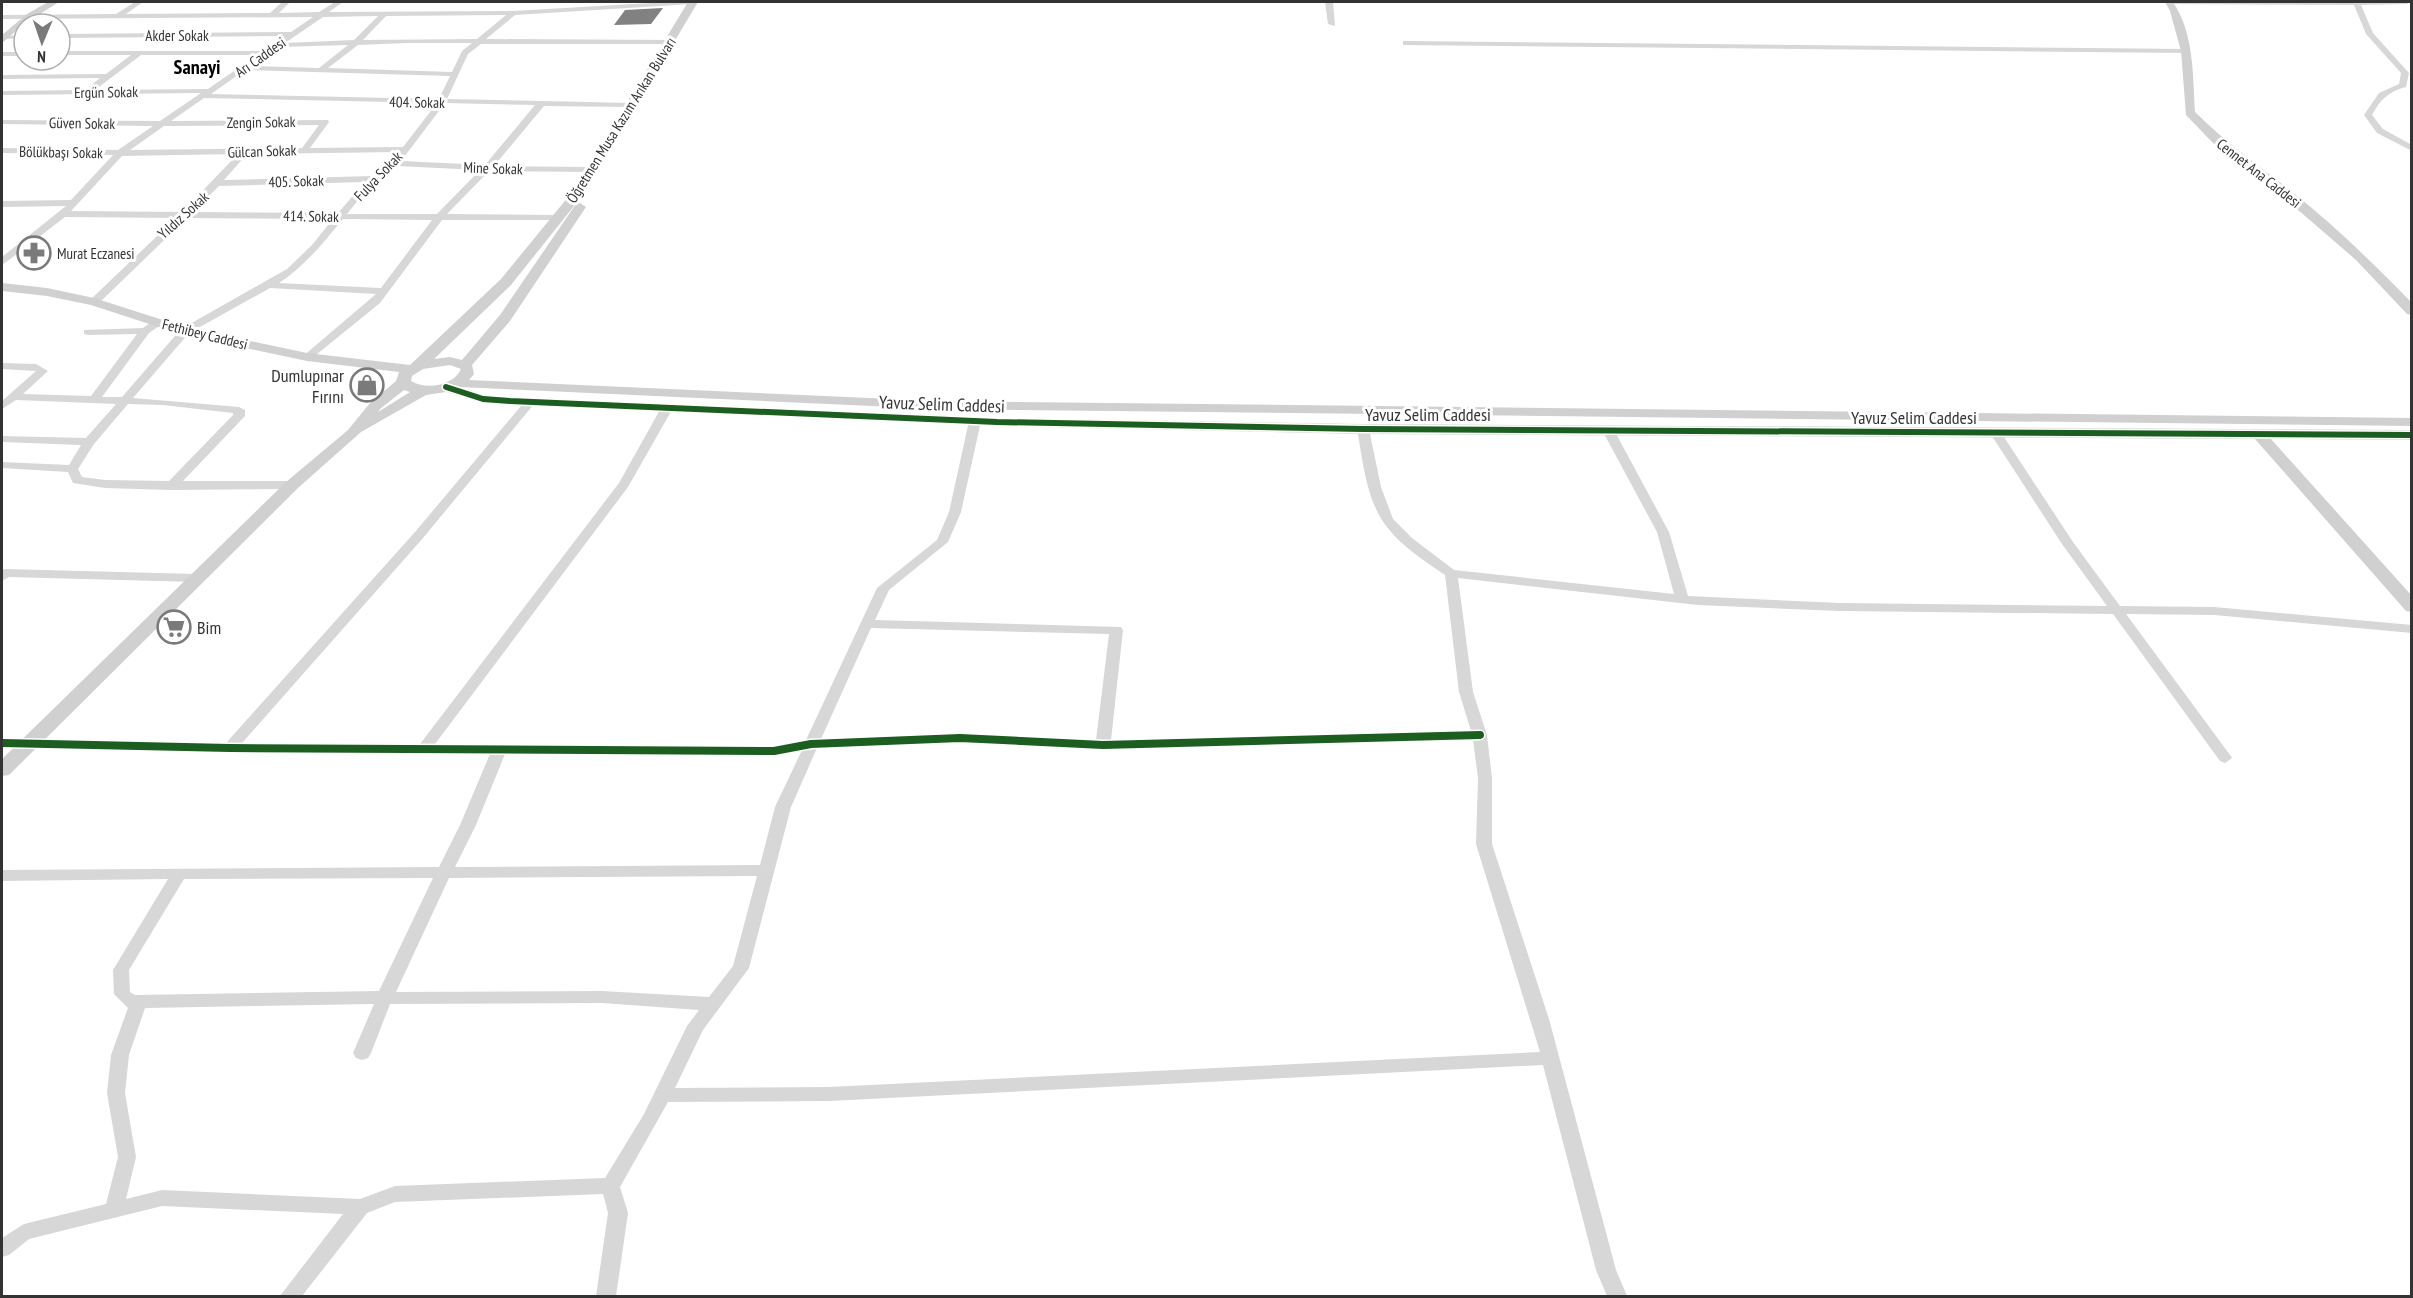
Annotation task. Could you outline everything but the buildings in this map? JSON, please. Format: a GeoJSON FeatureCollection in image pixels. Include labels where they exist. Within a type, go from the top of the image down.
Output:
{"type":"FeatureCollection","features":[{"type":"Feature","properties":{"kind":"street"},"geometry":{"type":"LineString","coordinates":[[37,12],[54,2]]}},
{"type":"Feature","properties":{"kind":"street"},"geometry":{"type":"LineString","coordinates":[[118,15],[139,2]]}},
{"type":"Feature","properties":{"kind":"street"},"geometry":{"type":"LineString","coordinates":[[273,14],[286,2]]}},
{"type":"Feature","properties":{"kind":"street","name":"Arı Caddesi"},"geometry":{"type":"LineString","coordinates":[[2,261],[63,214],[120,153],[339,2]]}},
{"type":"Feature","properties":{"kind":"street"},"geometry":{"type":"LineString","coordinates":[[407,14],[414,2],[428,2]]}},
{"type":"Feature","properties":{"kind":"street"},"geometry":{"type":"LineString","coordinates":[[524,12],[531,2]]}},
{"type":"Feature","properties":{"kind":"street"},"geometry":{"type":"LineString","coordinates":[[579,9],[584,2]]}},
{"type":"Feature","properties":{"kind":"street","name":"Öğretmen Musa Kazım Arıkan Bulvarı"},"geometry":{"type":"LineString","coordinates":[[403,383],[405,374],[506,282],[598,170],[631,105],[693,2]]}},
{"type":"Feature","properties":{"kind":"street"},"geometry":{"type":"LineString","coordinates":[[72,16],[513,13],[705,2]]}},
{"type":"Feature","properties":{"kind":"street","name":"Öğretmen Musa Kazım Arıkan Bulvarı"},"geometry":{"type":"LineString","coordinates":[[451,385],[467,374],[465,365],[505,318],[705,2]]}},
{"type":"Feature","properties":{"kind":"street"},"geometry":{"type":"LineString","coordinates":[[1329,2],[1332,24]]}},
{"type":"Feature","properties":{"kind":"street"},"geometry":{"type":"LineString","coordinates":[[2169,2],[2406,2]]}},
{"type":"Feature","properties":{"kind":"street","name":"Cennet Ana Caddesi"},"geometry":{"type":"LineString","coordinates":[[2169,2],[2175,11],[2186,51],[2190,112],[2216,140],[2286,193],[2361,257],[2412,311]]}},
{"type":"Feature","properties":{"kind":"street"},"geometry":{"type":"LineString","coordinates":[[2357,3],[2370,34],[2406,73],[2408,85],[2391,87],[2374,102],[2368,115],[2380,131],[2412,149]]}},
{"type":"Feature","properties":{"kind":"street","name":"Fulya Sokak"},"geometry":{"type":"LineString","coordinates":[[72,469],[89,442],[126,401],[160,357],[185,331],[290,271],[315,247],[374,179],[395,163],[441,103],[465,53],[513,13]]}},
{"type":"Feature","properties":{"kind":"street"},"geometry":{"type":"LineString","coordinates":[[87,92],[195,14]]}},
{"type":"Feature","properties":{"kind":"street"},"geometry":{"type":"LineString","coordinates":[[322,69],[358,41],[384,14]]}},
{"type":"Feature","properties":{"kind":"street","name":"Akder Sokak"},"geometry":{"type":"LineString","coordinates":[[72,36],[293,34]]}},
{"type":"Feature","properties":{"kind":"street"},"geometry":{"type":"LineString","coordinates":[[276,45],[358,41],[669,42]]}},
{"type":"Feature","properties":{"kind":"street"},"geometry":{"type":"LineString","coordinates":[[1406,43],[2186,51]]}},
{"type":"Feature","properties":{"kind":"street"},"geometry":{"type":"LineString","coordinates":[[72,53],[264,53]]}},
{"type":"Feature","properties":{"kind":"street"},"geometry":{"type":"LineString","coordinates":[[244,68],[453,74]]}},
{"type":"Feature","properties":{"kind":"street"},"geometry":{"type":"LineString","coordinates":[[2,77],[107,76]]}},
{"type":"Feature","properties":{"kind":"street","name":"Ergün Sokak"},"geometry":{"type":"LineString","coordinates":[[2,93],[206,94]]}},
{"type":"Feature","properties":{"kind":"street","name":"404. Sokak"},"geometry":{"type":"LineString","coordinates":[[206,94],[441,103],[631,105]]}},
{"type":"Feature","properties":{"kind":"street"},"geometry":{"type":"LineString","coordinates":[[307,357],[376,301],[440,217],[487,168],[541,104]]}},
{"type":"Feature","properties":{"kind":"street","name":"Güven Sokak"},"geometry":{"type":"LineString","coordinates":[[2,122],[162,124]]}},
{"type":"Feature","properties":{"kind":"street","name":"Zengin Sokak"},"geometry":{"type":"LineString","coordinates":[[162,124],[325,122],[305,149]]}},
{"type":"Feature","properties":{"kind":"street","name":"Gülcan Sokak"},"geometry":{"type":"LineString","coordinates":[[120,153],[404,149]]}},
{"type":"Feature","properties":{"kind":"street","name":"Bölükbaşı Sokak"},"geometry":{"type":"LineString","coordinates":[[2,150],[120,153]]}},
{"type":"Feature","properties":{"kind":"street","name":"Yıldız Sokak"},"geometry":{"type":"LineString","coordinates":[[94,302],[145,250],[218,183],[244,152]]}},
{"type":"Feature","properties":{"kind":"street","name":"Mine Sokak"},"geometry":{"type":"LineString","coordinates":[[395,163],[487,168],[598,170]]}},
{"type":"Feature","properties":{"kind":"street","name":"405. Sokak"},"geometry":{"type":"LineString","coordinates":[[218,183],[374,179]]}},
{"type":"Feature","properties":{"kind":"street"},"geometry":{"type":"LineString","coordinates":[[2,204],[73,203]]}},
{"type":"Feature","properties":{"kind":"street","name":"414. Sokak"},"geometry":{"type":"LineString","coordinates":[[63,214],[558,218]]}},
{"type":"Feature","properties":{"kind":"street"},"geometry":{"type":"LineString","coordinates":[[268,285],[382,291]]}},
{"type":"Feature","properties":{"kind":"street","name":"Fethibey Caddesi"},"geometry":{"type":"LineString","coordinates":[[2,287],[47,292],[94,302],[185,331],[307,357],[415,367],[450,361],[465,365]]}},
{"type":"Feature","properties":{"kind":"street"},"geometry":{"type":"LineString","coordinates":[[94,400],[145,331],[158,322]]}},
{"type":"Feature","properties":{"kind":"street"},"geometry":{"type":"LineString","coordinates":[[87,332],[145,331]]}},
{"type":"Feature","properties":{"kind":"street"},"geometry":{"type":"LineString","coordinates":[[2,366],[36,367],[43,371],[2,406]]}},
{"type":"Feature","properties":{"kind":"street"},"geometry":{"type":"LineString","coordinates":[[353,433],[375,406],[403,383],[414,390],[451,385]]}},
{"type":"Feature","properties":{"kind":"street","name":"Yavuz Selim Caddesi"},"geometry":{"type":"LineString","coordinates":[[451,385],[483,399],[975,421],[1363,429],[2412,435]]}},
{"type":"Feature","properties":{"kind":"street","name":"Yavuz Selim Caddesi"},"geometry":{"type":"LineString","coordinates":[[451,385],[937,405],[2412,422]]}},
{"type":"Feature","properties":{"kind":"street"},"geometry":{"type":"LineString","coordinates":[[2,770],[292,485],[353,433],[424,390]]}},
{"type":"Feature","properties":{"kind":"street"},"geometry":{"type":"LineString","coordinates":[[13,397],[126,401],[238,410],[239,416],[171,486]]}},
{"type":"Feature","properties":{"kind":"street"},"geometry":{"type":"LineString","coordinates":[[231,748],[419,535],[530,402]]}},
{"type":"Feature","properties":{"kind":"street"},"geometry":{"type":"LineString","coordinates":[[425,748],[624,484],[667,408]]}},
{"type":"Feature","properties":{"kind":"street"},"geometry":{"type":"LineString","coordinates":[[1359,411],[1371,470],[1388,520],[1419,550],[1451,573],[1682,599],[1840,607],[2214,611],[2412,629]]}},
{"type":"Feature","properties":{"kind":"street"},"geometry":{"type":"LineString","coordinates":[[606,1296],[618,1214],[610,1186],[662,1095],[696,1026],[741,968],[783,807],[883,588],[942,542],[955,512],[975,421]]}},
{"type":"Feature","properties":{"kind":"street"},"geometry":{"type":"LineString","coordinates":[[1608,430],[1663,532],[1682,599]]}},
{"type":"Feature","properties":{"kind":"street"},"geometry":{"type":"LineString","coordinates":[[1996,433],[2068,544],[2225,758]]}},
{"type":"Feature","properties":{"kind":"street"},"geometry":{"type":"LineString","coordinates":[[2259,434],[2412,607]]}},
{"type":"Feature","properties":{"kind":"street"},"geometry":{"type":"LineString","coordinates":[[2,439],[89,442]]}},
{"type":"Feature","properties":{"kind":"street"},"geometry":{"type":"LineString","coordinates":[[2,465],[72,469],[77,480],[105,484],[292,485]]}},
{"type":"Feature","properties":{"kind":"street"},"geometry":{"type":"LineString","coordinates":[[2,577],[5,573],[196,578]]}},
{"type":"Feature","properties":{"kind":"street"},"geometry":{"type":"LineString","coordinates":[[1451,573],[1466,692],[1480,735],[1485,778],[1484,844],[1550,1058],[1606,1270],[1617,1296]]}},
{"type":"Feature","properties":{"kind":"street"},"geometry":{"type":"LineString","coordinates":[[866,624],[1116,630],[1103,745]]}},
{"type":"Feature","properties":{"kind":"street"},"geometry":{"type":"LineString","coordinates":[[2,743],[26,746],[774,751],[811,744],[960,738],[1103,745],[1480,735]]}},
{"type":"Feature","properties":{"kind":"street"},"geometry":{"type":"LineString","coordinates":[[362,1053],[384,997],[442,871],[456,850],[500,749]]}},
{"type":"Feature","properties":{"kind":"street"},"geometry":{"type":"LineString","coordinates":[[2,875],[767,870]]}},
{"type":"Feature","properties":{"kind":"street"},"geometry":{"type":"LineString","coordinates":[[179,875],[122,970],[122,994],[131,1002],[384,997],[406,999],[602,997],[713,1004]]}},
{"type":"Feature","properties":{"kind":"street"},"geometry":{"type":"LineString","coordinates":[[114,1210],[128,1156],[116,1093],[120,1055],[139,1002]]}},
{"type":"Feature","properties":{"kind":"street"},"geometry":{"type":"LineString","coordinates":[[662,1095],[830,1094],[1550,1058]]}},
{"type":"Feature","properties":{"kind":"street"},"geometry":{"type":"LineString","coordinates":[[2,1249],[24,1232],[162,1198],[360,1207],[395,1194],[610,1186]]}},
{"type":"Feature","properties":{"kind":"street"},"geometry":{"type":"LineString","coordinates":[[290,1296],[360,1207]]}},
{"type":"Feature","properties":{"kind":"cycle path"},"geometry":{"type":"LineString","coordinates":[[446,387],[483,399],[510,401],[997,422],[1363,429],[2412,435]]}},
{"type":"Feature","properties":{"kind":"cycle path"},"geometry":{"type":"LineString","coordinates":[[2,743],[230,748],[774,751],[811,744],[960,738],[1103,745],[1480,735]]}},
{"type":"Feature","properties":{"kind":"place","name":"Murat Eczanesi"},"geometry":{"type":"Point","coordinates":[34,253]}},
{"type":"Feature","properties":{"kind":"place","name":"Dumlupınar Fırını"},"geometry":{"type":"Point","coordinates":[367,385]}},
{"type":"Feature","properties":{"kind":"place","name":"Bim"},"geometry":{"type":"Point","coordinates":[174,627]}},
{"type":"Feature","properties":{"kind":"district","name":"Sanayi"},"geometry":{"type":"Point","coordinates":[197,67]}}]}
